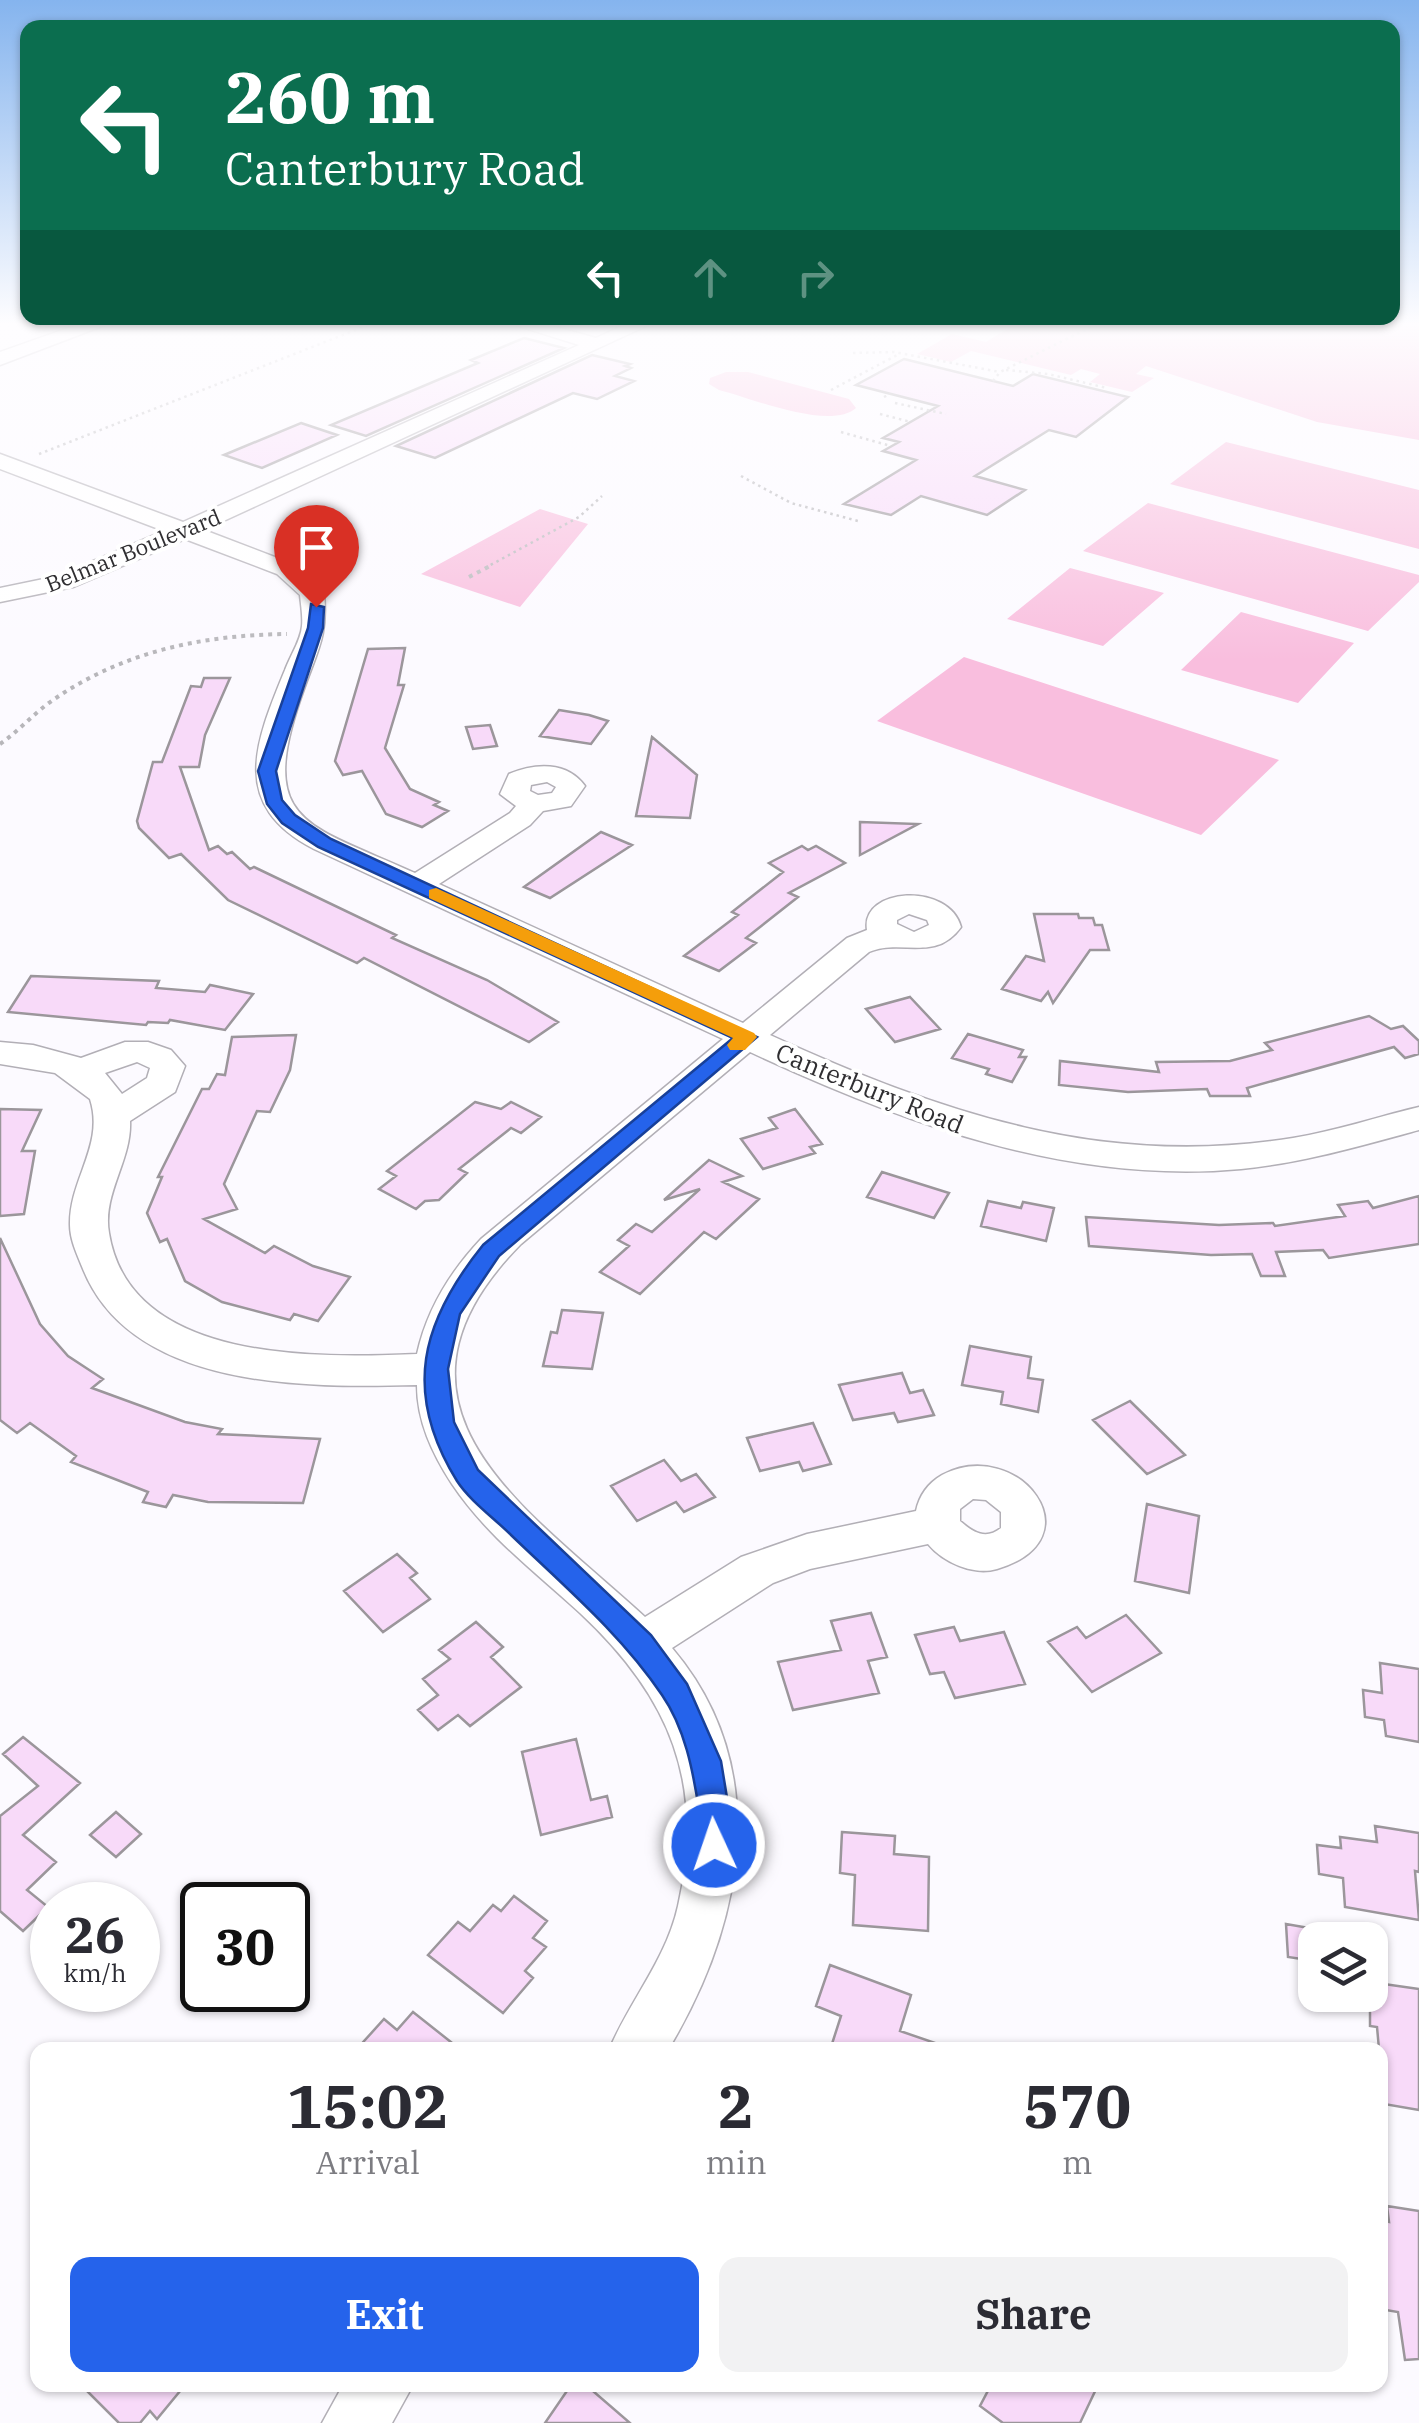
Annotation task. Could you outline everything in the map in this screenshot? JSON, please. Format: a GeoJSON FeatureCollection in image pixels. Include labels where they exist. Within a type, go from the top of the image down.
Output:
{"type":"FeatureCollection","features":[{"type":"Feature","properties":{"kind":"street","name":"Belmar Boulevard"},"geometry":{"type":"LineString","coordinates":[[0,596],[81,576],[396,435]]}},
{"type":"Feature","properties":{"kind":"street","name":"Canterbury Road"},"geometry":{"type":"LineString","coordinates":[[14,460],[285,570],[312,593],[315,628],[267,771],[274,800],[310,835],[930,1117],[999,1136],[1072,1150],[1147,1158],[1221,1157],[1292,1150],[1419,1118]]}},
{"type":"Feature","properties":{"kind":"street"},"geometry":{"type":"LineString","coordinates":[[417,885],[520,819],[534,804]]}},
{"type":"Feature","properties":{"kind":"street"},"geometry":{"type":"LineString","coordinates":[[642,2042],[675,1991],[700,1932],[713,1874],[715,1816],[706,1761],[688,1711],[641,1643],[468,1477],[441,1422],[436,1369],[448,1314],[466,1282],[491,1251],[858,946],[886,933]]}},
{"type":"Feature","properties":{"kind":"street"},"geometry":{"type":"LineString","coordinates":[[80,1072],[115,1055],[132,1052],[149,1052],[168,1066],[163,1084],[113,1116]]}},
{"type":"Feature","properties":{"kind":"street"},"geometry":{"type":"LineString","coordinates":[[0,1053],[32,1055],[80,1072],[104,1094],[113,1116],[113,1131],[90,1196],[89,1235],[101,1272],[126,1306],[164,1334],[196,1349],[270,1368],[436,1369]]}},
{"type":"Feature","properties":{"kind":"street"},"geometry":{"type":"LineString","coordinates":[[641,1643],[757,1570],[807,1552],[938,1524]]}},
{"type":"Feature","properties":{"kind":"street"},"geometry":{"type":"LineString","coordinates":[[352,2423],[376,2392]]}},
{"type":"Feature","properties":{"kind":"path"},"geometry":{"type":"LineString","coordinates":[[14,460],[79,435]]}},
{"type":"Feature","properties":{"kind":"path"},"geometry":{"type":"LineString","coordinates":[[852,435],[892,446]]}},
{"type":"Feature","properties":{"kind":"path"},"geometry":{"type":"LineString","coordinates":[[741,476],[792,503],[858,521]]}},
{"type":"Feature","properties":{"kind":"path"},"geometry":{"type":"LineString","coordinates":[[469,578],[579,517],[602,496]]}},
{"type":"Feature","properties":{"kind":"path"},"geometry":{"type":"LineString","coordinates":[[0,744],[56,698],[125,661],[208,637],[300,635]]}},
{"type":"Feature","properties":{"kind":"shaded area"},"geometry":{"type":"Polygon","coordinates":[[[1391,435],[1419,435],[1419,440],[1391,435]]]}},
{"type":"Feature","properties":{"kind":"shaded area"},"geometry":{"type":"Polygon","coordinates":[[[1226,442],[1419,490],[1419,549],[1170,484],[1226,442]]]}},
{"type":"Feature","properties":{"kind":"shaded area"},"geometry":{"type":"Polygon","coordinates":[[[1148,503],[1419,575],[1419,582],[1368,631],[1083,551],[1148,503]]]}},
{"type":"Feature","properties":{"kind":"shaded area"},"geometry":{"type":"Polygon","coordinates":[[[540,509],[588,524],[520,607],[421,574],[540,509]]]}},
{"type":"Feature","properties":{"kind":"shaded area"},"geometry":{"type":"Polygon","coordinates":[[[1070,568],[1164,593],[1103,646],[1007,619],[1070,568]]]}},
{"type":"Feature","properties":{"kind":"shaded area"},"geometry":{"type":"Polygon","coordinates":[[[1241,612],[1354,643],[1298,703],[1181,670],[1241,612]]]}},
{"type":"Feature","properties":{"kind":"shaded area"},"geometry":{"type":"Polygon","coordinates":[[[964,657],[1279,760],[1201,835],[877,721],[964,657]]]}},
{"type":"Feature","properties":{"kind":"building"},"geometry":{"type":"Polygon","coordinates":[[[272,435],[337,435],[262,468],[224,455],[272,435]]]}},
{"type":"Feature","properties":{"kind":"building"},"geometry":{"type":"Polygon","coordinates":[[[420,435],[484,435],[435,458],[396,446],[420,435]]]}},
{"type":"Feature","properties":{"kind":"building"},"geometry":{"type":"Polygon","coordinates":[[[1041,435],[975,476],[1025,490],[987,515],[921,496],[891,515],[844,504],[916,460],[883,451],[899,442],[883,438],[1041,435]]]}},
{"type":"Feature","properties":{"kind":"building"},"geometry":{"type":"Polygon","coordinates":[[[405,648],[398,685],[404,685],[385,748],[410,789],[439,802],[434,805],[448,811],[422,827],[386,814],[362,771],[343,775],[335,761],[368,649],[405,648]]]}},
{"type":"Feature","properties":{"kind":"building"},"geometry":{"type":"Polygon","coordinates":[[[204,678],[230,678],[205,735],[199,767],[180,767],[209,850],[218,846],[227,854],[232,852],[250,869],[254,867],[396,935],[392,938],[487,980],[558,1022],[529,1042],[364,958],[357,963],[228,900],[181,854],[169,858],[139,828],[137,821],[153,762],[162,762],[191,686],[201,687],[204,678]]]}},
{"type":"Feature","properties":{"kind":"building"},"geometry":{"type":"Polygon","coordinates":[[[559,710],[608,721],[591,744],[540,736],[559,710]]]}},
{"type":"Feature","properties":{"kind":"building"},"geometry":{"type":"Polygon","coordinates":[[[490,725],[497,746],[473,749],[466,727],[490,725]]]}},
{"type":"Feature","properties":{"kind":"building"},"geometry":{"type":"Polygon","coordinates":[[[652,737],[697,775],[690,818],[636,816],[652,737]]]}},
{"type":"Feature","properties":{"kind":"building"},"geometry":{"type":"Polygon","coordinates":[[[860,822],[918,824],[860,855],[860,822]]]}},
{"type":"Feature","properties":{"kind":"building"},"geometry":{"type":"Polygon","coordinates":[[[601,832],[632,845],[550,898],[524,887],[601,832]]]}},
{"type":"Feature","properties":{"kind":"building"},"geometry":{"type":"Polygon","coordinates":[[[802,846],[808,850],[816,846],[845,863],[789,893],[798,897],[746,938],[756,943],[719,971],[684,956],[738,915],[732,912],[783,872],[769,863],[802,846]]]}},
{"type":"Feature","properties":{"kind":"building"},"geometry":{"type":"Polygon","coordinates":[[[1034,914],[1093,918],[1095,925],[1102,925],[1109,950],[1090,950],[1053,1003],[1048,992],[1041,1001],[1002,989],[1026,956],[1044,961],[1034,914]]]}},
{"type":"Feature","properties":{"kind":"building"},"geometry":{"type":"Polygon","coordinates":[[[31,976],[159,981],[156,988],[205,992],[210,985],[253,994],[225,1030],[170,1020],[146,1025],[8,1012],[31,976]]]}},
{"type":"Feature","properties":{"kind":"building"},"geometry":{"type":"Polygon","coordinates":[[[910,997],[940,1029],[895,1042],[866,1009],[910,997]]]}},
{"type":"Feature","properties":{"kind":"building"},"geometry":{"type":"Polygon","coordinates":[[[1369,1016],[1391,1029],[1403,1026],[1419,1041],[1419,1054],[1405,1058],[1394,1047],[1247,1088],[1250,1096],[1210,1096],[1207,1089],[1128,1092],[1059,1085],[1060,1061],[1159,1072],[1156,1062],[1230,1061],[1272,1050],[1265,1043],[1369,1016]]]}},
{"type":"Feature","properties":{"kind":"building"},"geometry":{"type":"Polygon","coordinates":[[[968,1034],[1023,1050],[1019,1057],[1026,1057],[1012,1082],[986,1074],[989,1069],[952,1058],[968,1034]]]}},
{"type":"Feature","properties":{"kind":"building"},"geometry":{"type":"Polygon","coordinates":[[[296,1035],[290,1070],[270,1112],[257,1111],[224,1184],[237,1209],[204,1219],[265,1253],[274,1246],[313,1266],[350,1277],[318,1321],[294,1314],[290,1320],[222,1302],[185,1281],[167,1239],[160,1242],[147,1213],[162,1177],[158,1177],[202,1089],[209,1089],[217,1074],[225,1075],[232,1037],[296,1035]]]}},
{"type":"Feature","properties":{"kind":"building"},"geometry":{"type":"Polygon","coordinates":[[[475,1102],[501,1109],[511,1102],[541,1117],[521,1133],[511,1128],[459,1169],[467,1173],[439,1200],[425,1201],[416,1209],[379,1189],[396,1176],[387,1171],[475,1102]]]}},
{"type":"Feature","properties":{"kind":"building"},"geometry":{"type":"Polygon","coordinates":[[[0,1109],[41,1110],[22,1151],[35,1151],[24,1214],[0,1216],[0,1109]]]}},
{"type":"Feature","properties":{"kind":"building"},"geometry":{"type":"Polygon","coordinates":[[[795,1109],[822,1144],[810,1147],[815,1153],[763,1169],[741,1139],[777,1128],[769,1118],[795,1109]]]}},
{"type":"Feature","properties":{"kind":"building"},"geometry":{"type":"Polygon","coordinates":[[[709,1160],[742,1176],[723,1182],[759,1199],[716,1239],[704,1232],[640,1294],[600,1272],[629,1246],[618,1240],[636,1224],[652,1232],[700,1189],[664,1200],[709,1160]]]}},
{"type":"Feature","properties":{"kind":"building"},"geometry":{"type":"Polygon","coordinates":[[[882,1172],[949,1193],[934,1218],[867,1197],[882,1172]]]}},
{"type":"Feature","properties":{"kind":"building"},"geometry":{"type":"Polygon","coordinates":[[[1419,1196],[1419,1244],[1329,1258],[1323,1250],[1276,1252],[1285,1276],[1261,1276],[1252,1254],[1211,1255],[1089,1246],[1086,1217],[1275,1226],[1345,1216],[1338,1205],[1368,1201],[1373,1208],[1419,1196]]]}},
{"type":"Feature","properties":{"kind":"building"},"geometry":{"type":"Polygon","coordinates":[[[988,1201],[1021,1208],[1023,1202],[1054,1208],[1046,1241],[981,1226],[988,1201]]]}},
{"type":"Feature","properties":{"kind":"building"},"geometry":{"type":"Polygon","coordinates":[[[0,1238],[40,1324],[68,1356],[103,1379],[92,1388],[185,1422],[222,1429],[218,1434],[320,1439],[303,1503],[208,1502],[173,1495],[166,1507],[143,1502],[148,1492],[71,1462],[76,1456],[30,1423],[17,1433],[0,1420],[0,1238]]]}},
{"type":"Feature","properties":{"kind":"building"},"geometry":{"type":"Polygon","coordinates":[[[562,1310],[603,1313],[592,1369],[543,1366],[551,1332],[557,1333],[562,1310]]]}},
{"type":"Feature","properties":{"kind":"building"},"geometry":{"type":"Polygon","coordinates":[[[970,1346],[1031,1357],[1028,1378],[1043,1380],[1038,1412],[1001,1404],[1003,1392],[962,1385],[970,1346]]]}},
{"type":"Feature","properties":{"kind":"building"},"geometry":{"type":"Polygon","coordinates":[[[902,1373],[910,1393],[923,1390],[934,1415],[898,1422],[894,1413],[853,1420],[839,1385],[902,1373]]]}},
{"type":"Feature","properties":{"kind":"building"},"geometry":{"type":"Polygon","coordinates":[[[1130,1401],[1185,1455],[1147,1474],[1093,1420],[1130,1401]]]}},
{"type":"Feature","properties":{"kind":"building"},"geometry":{"type":"Polygon","coordinates":[[[813,1423],[831,1464],[803,1471],[799,1462],[760,1471],[747,1438],[813,1423]]]}},
{"type":"Feature","properties":{"kind":"building"},"geometry":{"type":"Polygon","coordinates":[[[664,1460],[681,1481],[696,1474],[715,1497],[684,1512],[676,1502],[637,1521],[611,1486],[664,1460]]]}},
{"type":"Feature","properties":{"kind":"building"},"geometry":{"type":"Polygon","coordinates":[[[1147,1504],[1199,1516],[1189,1593],[1135,1581],[1147,1504]]]}},
{"type":"Feature","properties":{"kind":"building"},"geometry":{"type":"Polygon","coordinates":[[[397,1554],[417,1573],[410,1578],[430,1599],[383,1632],[344,1591],[397,1554]]]}},
{"type":"Feature","properties":{"kind":"building"},"geometry":{"type":"Polygon","coordinates":[[[871,1613],[887,1657],[868,1661],[879,1693],[793,1710],[778,1662],[841,1650],[831,1621],[871,1613]]]}},
{"type":"Feature","properties":{"kind":"building"},"geometry":{"type":"Polygon","coordinates":[[[1126,1615],[1161,1653],[1092,1692],[1048,1642],[1077,1627],[1086,1638],[1126,1615]]]}},
{"type":"Feature","properties":{"kind":"building"},"geometry":{"type":"Polygon","coordinates":[[[476,1622],[503,1647],[491,1657],[521,1687],[470,1726],[458,1715],[438,1730],[418,1710],[438,1695],[423,1679],[450,1659],[439,1650],[476,1622]]]}},
{"type":"Feature","properties":{"kind":"building"},"geometry":{"type":"Polygon","coordinates":[[[954,1627],[960,1641],[1004,1632],[1025,1684],[955,1698],[944,1672],[930,1674],[915,1635],[954,1627]]]}},
{"type":"Feature","properties":{"kind":"building"},"geometry":{"type":"Polygon","coordinates":[[[1380,1663],[1419,1669],[1419,1742],[1386,1736],[1384,1720],[1365,1717],[1363,1690],[1382,1693],[1380,1663]]]}},
{"type":"Feature","properties":{"kind":"building"},"geometry":{"type":"Polygon","coordinates":[[[23,1737],[80,1783],[23,1835],[56,1862],[35,1882],[30,1882],[27,1890],[30,1924],[23,1931],[0,1911],[0,1816],[38,1786],[3,1754],[23,1737]]]}},
{"type":"Feature","properties":{"kind":"building"},"geometry":{"type":"Polygon","coordinates":[[[576,1739],[591,1800],[607,1796],[612,1817],[541,1835],[522,1752],[576,1739]]]}},
{"type":"Feature","properties":{"kind":"building"},"geometry":{"type":"Polygon","coordinates":[[[116,1812],[141,1834],[116,1857],[90,1835],[116,1812]]]}},
{"type":"Feature","properties":{"kind":"building"},"geometry":{"type":"Polygon","coordinates":[[[1375,1826],[1419,1833],[1419,1872],[1415,1871],[1419,1920],[1345,1907],[1343,1878],[1319,1874],[1317,1845],[1341,1848],[1340,1837],[1377,1842],[1375,1826]]]}},
{"type":"Feature","properties":{"kind":"building"},"geometry":{"type":"Polygon","coordinates":[[[842,1832],[895,1836],[894,1854],[929,1857],[928,1931],[853,1925],[855,1875],[840,1873],[842,1832]]]}},
{"type":"Feature","properties":{"kind":"building"},"geometry":{"type":"Polygon","coordinates":[[[514,1896],[547,1921],[533,1938],[546,1947],[525,1971],[533,1978],[503,2013],[428,1955],[458,1922],[470,1931],[493,1905],[501,1911],[514,1896]]]}},
{"type":"Feature","properties":{"kind":"building"},"geometry":{"type":"Polygon","coordinates":[[[1286,1924],[1298,1926],[1298,1958],[1288,1957],[1286,1924]]]}},
{"type":"Feature","properties":{"kind":"building"},"geometry":{"type":"Polygon","coordinates":[[[830,1965],[911,1995],[900,2031],[932,2042],[833,2042],[841,2016],[816,2006],[830,1965]]]}},
{"type":"Feature","properties":{"kind":"building"},"geometry":{"type":"Polygon","coordinates":[[[1388,1985],[1419,1989],[1419,2110],[1388,2105],[1388,2042],[1378,2042],[1377,2027],[1370,2026],[1370,2012],[1388,2012],[1388,1985]]]}},
{"type":"Feature","properties":{"kind":"building"},"geometry":{"type":"Polygon","coordinates":[[[413,2012],[451,2042],[363,2042],[384,2019],[397,2030],[413,2012]]]}},
{"type":"Feature","properties":{"kind":"building"},"geometry":{"type":"Polygon","coordinates":[[[1388,2206],[1419,2211],[1419,2359],[1405,2360],[1398,2312],[1388,2310],[1388,2206]]]}},
{"type":"Feature","properties":{"kind":"building"},"geometry":{"type":"Polygon","coordinates":[[[88,2392],[179,2392],[157,2419],[150,2411],[140,2423],[119,2423],[88,2392]]]}},
{"type":"Feature","properties":{"kind":"building"},"geometry":{"type":"Polygon","coordinates":[[[566,2392],[594,2392],[630,2423],[545,2423],[566,2392]]]}},
{"type":"Feature","properties":{"kind":"building"},"geometry":{"type":"Polygon","coordinates":[[[987,2392],[1095,2392],[1080,2423],[1003,2423],[980,2406],[987,2392]]]}},
{"type":"Feature","properties":{"kind":"slow traffic"},"geometry":{"type":"LineString","coordinates":[[436,894],[747,1037],[737,1045]]}},
{"type":"Feature","properties":{"kind":"route"},"geometry":{"type":"LineString","coordinates":[[316,607],[315,628],[267,771],[274,800],[289,819],[325,843],[747,1037],[491,1251],[466,1282],[448,1314],[436,1369],[441,1422],[468,1477],[498,1510],[641,1643],[677,1692],[706,1761],[715,1816],[714,1845]]}}]}
